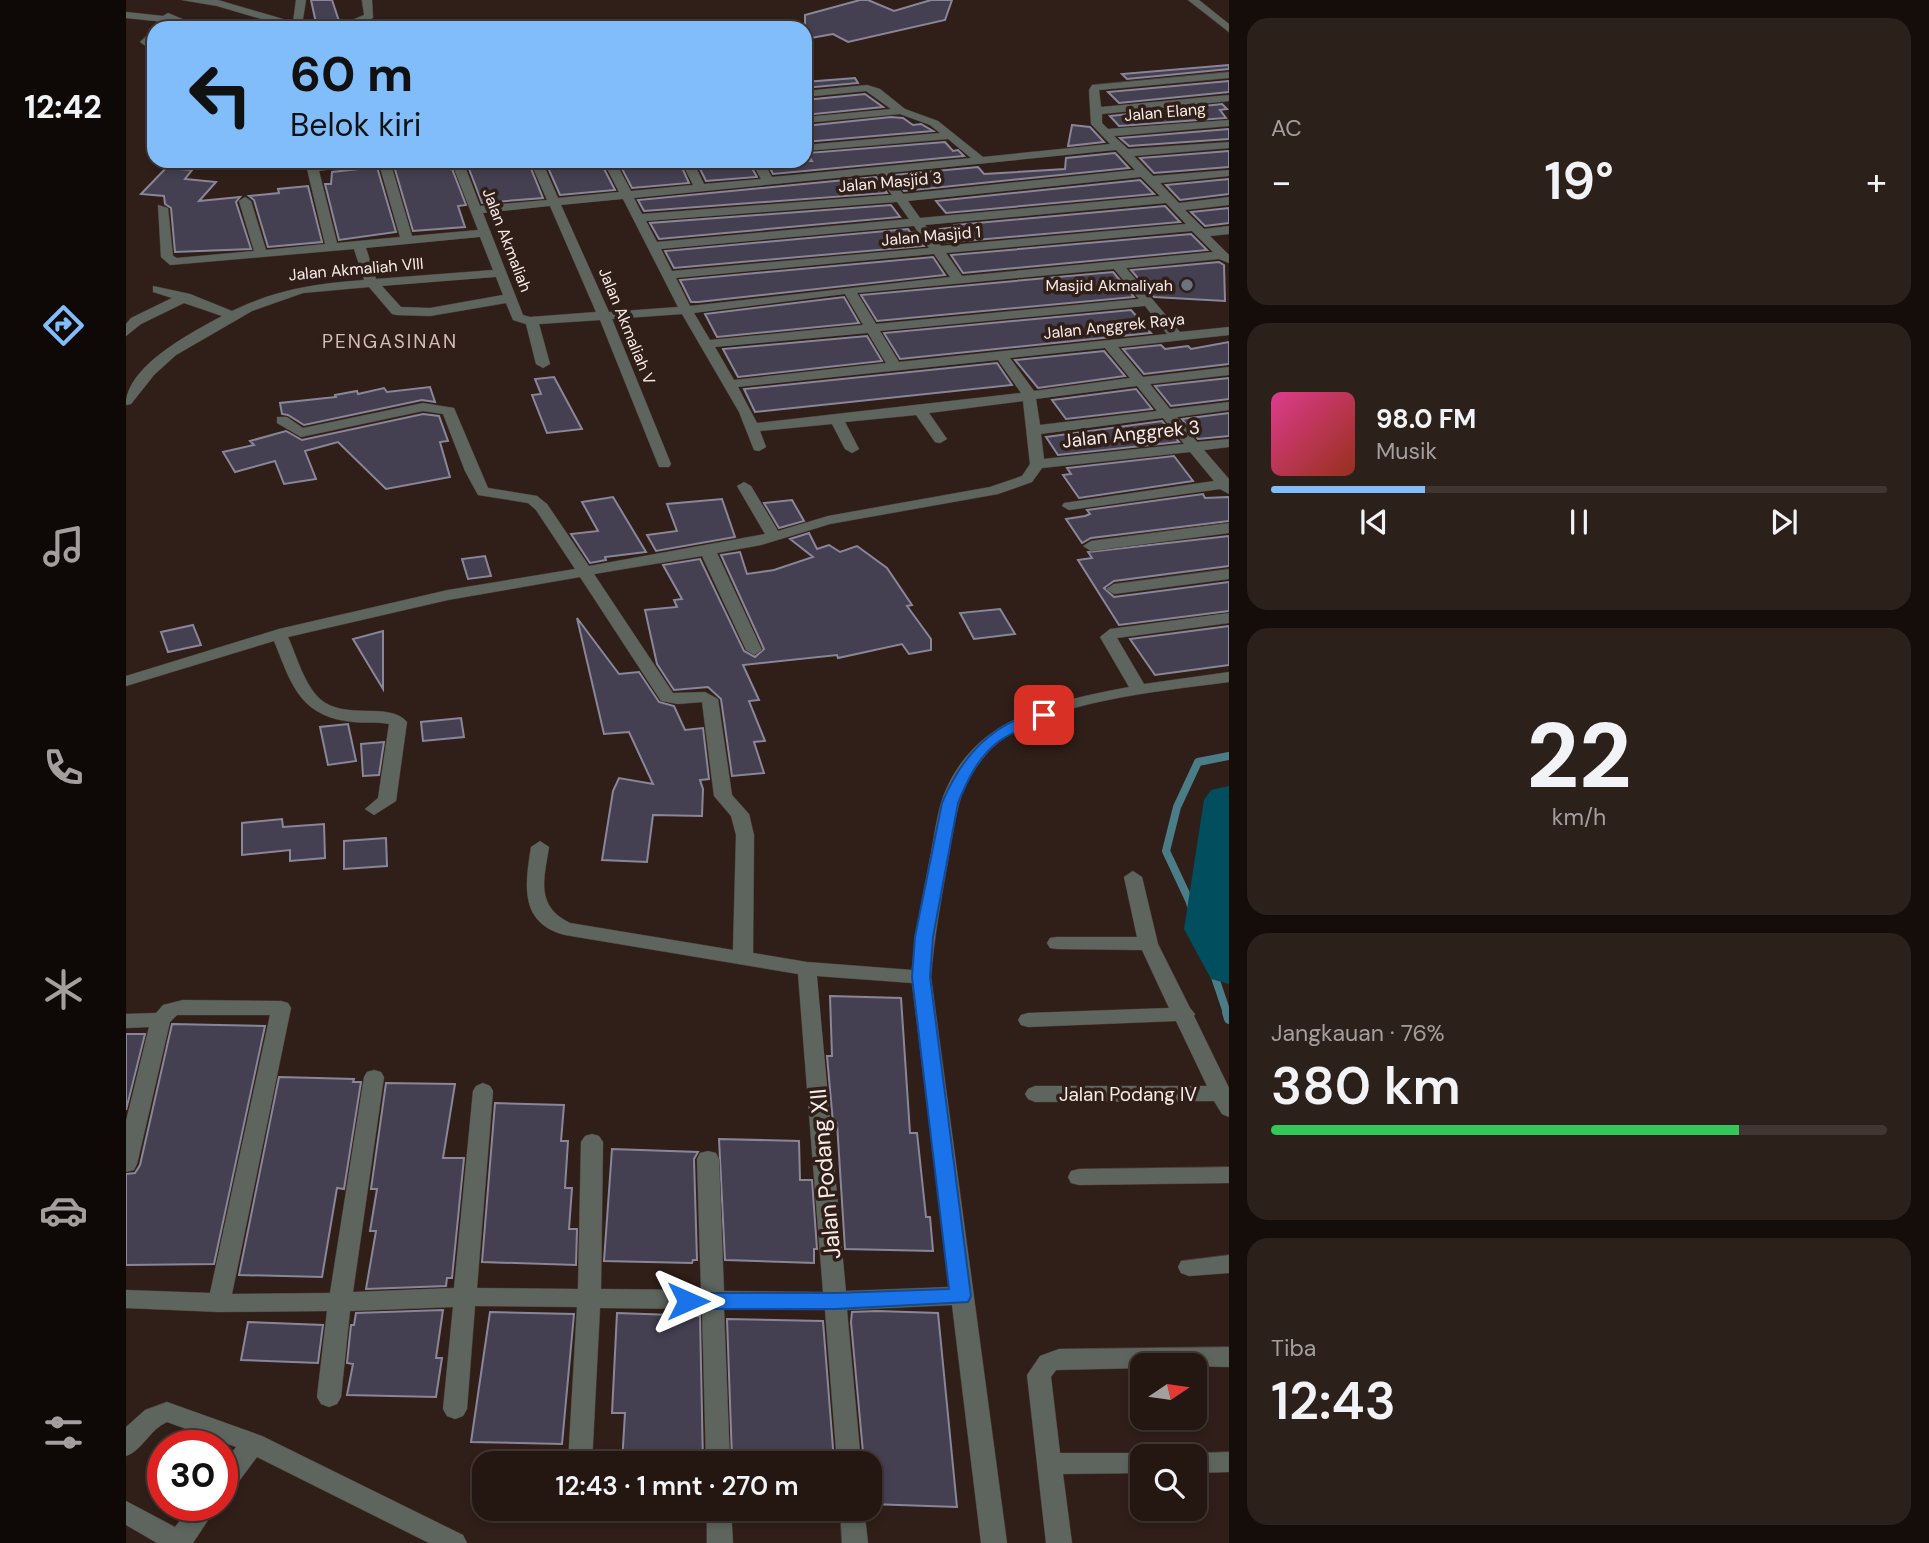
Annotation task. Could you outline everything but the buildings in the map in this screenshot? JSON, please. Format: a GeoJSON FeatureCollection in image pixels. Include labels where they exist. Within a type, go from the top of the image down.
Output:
{"type":"FeatureCollection","features":[{"type":"Feature","properties":{"kind":"street"},"geometry":{"type":"LineString","coordinates":[[164,21],[180,0]]}},
{"type":"Feature","properties":{"kind":"street"},"geometry":{"type":"LineString","coordinates":[[187,0],[218,3],[280,21]]}},
{"type":"Feature","properties":{"kind":"street"},"geometry":{"type":"LineString","coordinates":[[218,3],[244,0]]}},
{"type":"Feature","properties":{"kind":"street"},"geometry":{"type":"LineString","coordinates":[[300,21],[301,0]]}},
{"type":"Feature","properties":{"kind":"street"},"geometry":{"type":"LineString","coordinates":[[356,21],[369,16],[367,0]]}},
{"type":"Feature","properties":{"kind":"street"},"geometry":{"type":"LineString","coordinates":[[1193,0],[1229,29]]}},
{"type":"Feature","properties":{"kind":"street"},"geometry":{"type":"LineString","coordinates":[[1209,13],[1229,11]]}},
{"type":"Feature","properties":{"kind":"street"},"geometry":{"type":"LineString","coordinates":[[126,15],[176,21]]}},
{"type":"Feature","properties":{"kind":"street"},"geometry":{"type":"LineString","coordinates":[[1227,259],[1097,124],[1096,88],[1229,75]]}},
{"type":"Feature","properties":{"kind":"street"},"geometry":{"type":"LineString","coordinates":[[812,93],[867,88],[876,91],[901,111],[934,123],[981,162]]}},
{"type":"Feature","properties":{"kind":"street"},"geometry":{"type":"LineString","coordinates":[[1096,111],[1229,98]]}},
{"type":"Feature","properties":{"kind":"street"},"geometry":{"type":"LineString","coordinates":[[812,119],[901,111]]}},
{"type":"Feature","properties":{"kind":"street","name":"Jalan Elang"},"geometry":{"type":"LineString","coordinates":[[1104,133],[1229,123]]}},
{"type":"Feature","properties":{"kind":"street"},"geometry":{"type":"LineString","coordinates":[[812,147],[951,135]]}},
{"type":"Feature","properties":{"kind":"street"},"geometry":{"type":"LineString","coordinates":[[477,210],[981,162],[1121,150],[1229,145]]}},
{"type":"Feature","properties":{"kind":"street"},"geometry":{"type":"LineString","coordinates":[[316,168],[313,169],[332,248]]}},
{"type":"Feature","properties":{"kind":"street"},"geometry":{"type":"LineString","coordinates":[[386,168],[407,241]]}},
{"type":"Feature","properties":{"kind":"street","name":"Jalan Akmaliah"},"geometry":{"type":"LineString","coordinates":[[460,168],[518,317],[533,321]]}},
{"type":"Feature","properties":{"kind":"street","name":"Jalan Akmaliah V"},"geometry":{"type":"LineString","coordinates":[[539,168],[605,317],[664,464]]}},
{"type":"Feature","properties":{"kind":"street"},"geometry":{"type":"LineString","coordinates":[[613,168],[686,310],[746,412],[759,447]]}},
{"type":"Feature","properties":{"kind":"street"},"geometry":{"type":"LineString","coordinates":[[690,168],[701,189]]}},
{"type":"Feature","properties":{"kind":"street"},"geometry":{"type":"LineString","coordinates":[[761,168],[769,183]]}},
{"type":"Feature","properties":{"kind":"street"},"geometry":{"type":"LineString","coordinates":[[881,172],[959,280]]}},
{"type":"Feature","properties":{"kind":"street","name":"Jalan Masjid 3"},"geometry":{"type":"LineString","coordinates":[[639,218],[1147,176],[1229,173]]}},
{"type":"Feature","properties":{"kind":"street"},"geometry":{"type":"LineString","coordinates":[[245,201],[261,254]]}},
{"type":"Feature","properties":{"kind":"street"},"geometry":{"type":"LineString","coordinates":[[653,246],[1172,203],[1229,201]]}},
{"type":"Feature","properties":{"kind":"street"},"geometry":{"type":"LineString","coordinates":[[162,208],[167,257],[170,262],[485,233]]}},
{"type":"Feature","properties":{"kind":"street","name":"Jalan Masjid 1"},"geometry":{"type":"LineString","coordinates":[[668,275],[1199,230],[1229,230]]}},
{"type":"Feature","properties":{"kind":"street"},"geometry":{"type":"LineString","coordinates":[[359,245],[372,284],[397,311],[430,312],[510,298]]}},
{"type":"Feature","properties":{"kind":"street"},"geometry":{"type":"LineString","coordinates":[[543,364],[533,321],[686,310],[849,290],[1117,265],[1227,259]]}},
{"type":"Feature","properties":{"kind":"street"},"geometry":{"type":"LineString","coordinates":[[1117,265],[1177,337]]}},
{"type":"Feature","properties":{"kind":"street","name":"Jalan Akmaliah VIII"},"geometry":{"type":"LineString","coordinates":[[126,401],[160,361],[234,316],[293,290],[499,273]]}},
{"type":"Feature","properties":{"kind":"street"},"geometry":{"type":"LineString","coordinates":[[157,289],[234,316]]}},
{"type":"Feature","properties":{"kind":"street"},"geometry":{"type":"LineString","coordinates":[[849,290],[895,367]]}},
{"type":"Feature","properties":{"kind":"street"},"geometry":{"type":"LineString","coordinates":[[126,332],[136,321],[185,297]]}},
{"type":"Feature","properties":{"kind":"street"},"geometry":{"type":"LineString","coordinates":[[706,344],[1148,302]]}},
{"type":"Feature","properties":{"kind":"street","name":"Jalan Anggrek Raya"},"geometry":{"type":"LineString","coordinates":[[730,384],[1229,331]]}},
{"type":"Feature","properties":{"kind":"street"},"geometry":{"type":"LineString","coordinates":[[1109,345],[1227,485]]}},
{"type":"Feature","properties":{"kind":"street"},"geometry":{"type":"LineString","coordinates":[[126,681],[279,634],[448,595],[774,537],[828,520],[957,499],[1009,487],[1027,479],[1037,464],[1029,394],[1002,356]]}},
{"type":"Feature","properties":{"kind":"street"},"geometry":{"type":"LineString","coordinates":[[751,428],[920,410],[1029,394],[1229,371]]}},
{"type":"Feature","properties":{"kind":"street"},"geometry":{"type":"LineString","coordinates":[[282,420],[296,432],[307,433],[406,410],[433,406],[449,411],[483,492],[532,499],[542,507],[667,697],[676,700],[703,696],[710,699],[723,796],[740,814],[745,835],[743,958]]}},
{"type":"Feature","properties":{"kind":"street"},"geometry":{"type":"LineString","coordinates":[[1035,430],[1229,406]]}},
{"type":"Feature","properties":{"kind":"street"},"geometry":{"type":"LineString","coordinates":[[920,410],[940,439]]}},
{"type":"Feature","properties":{"kind":"street"},"geometry":{"type":"LineString","coordinates":[[837,419],[852,449]]}},
{"type":"Feature","properties":{"kind":"street","name":"Jalan Anggrek 3"},"geometry":{"type":"LineString","coordinates":[[1037,464],[1229,443]]}},
{"type":"Feature","properties":{"kind":"street"},"geometry":{"type":"LineString","coordinates":[[1069,506],[1227,485]]}},
{"type":"Feature","properties":{"kind":"street"},"geometry":{"type":"LineString","coordinates":[[744,486],[774,537]]}},
{"type":"Feature","properties":{"kind":"street"},"geometry":{"type":"LineString","coordinates":[[1091,547],[1229,528]]}},
{"type":"Feature","properties":{"kind":"street"},"geometry":{"type":"LineString","coordinates":[[706,549],[754,650]]}},
{"type":"Feature","properties":{"kind":"street"},"geometry":{"type":"LineString","coordinates":[[1114,589],[1229,574]]}},
{"type":"Feature","properties":{"kind":"street"},"geometry":{"type":"LineString","coordinates":[[1139,691],[1108,637],[1119,631],[1229,618]]}},
{"type":"Feature","properties":{"kind":"street"},"geometry":{"type":"LineString","coordinates":[[279,634],[307,695],[321,710],[344,716],[391,718],[398,722],[387,802],[374,809]]}},
{"type":"Feature","properties":{"kind":"street"},"geometry":{"type":"LineString","coordinates":[[994,1543],[960,1296],[921,977],[924,937],[950,803],[968,766],[993,738],[1023,723],[1061,708],[1139,691],[1229,677]]}},
{"type":"Feature","properties":{"kind":"street"},"geometry":{"type":"LineString","coordinates":[[540,847],[534,890],[537,903],[551,923],[580,933],[807,969],[921,977]]}},
{"type":"Feature","properties":{"kind":"street"},"geometry":{"type":"LineString","coordinates":[[1133,877],[1148,944],[1185,1014],[1225,1101]]}},
{"type":"Feature","properties":{"kind":"street"},"geometry":{"type":"LineString","coordinates":[[1058,943],[1148,944]]}},
{"type":"Feature","properties":{"kind":"street","name":"Jalan Podang XII"},"geometry":{"type":"LineString","coordinates":[[807,969],[848,1451]]}},
{"type":"Feature","properties":{"kind":"street"},"geometry":{"type":"LineString","coordinates":[[126,1164],[161,1020],[170,1010],[183,1007],[281,1008],[219,1303]]}},
{"type":"Feature","properties":{"kind":"street"},"geometry":{"type":"LineString","coordinates":[[1028,1020],[1185,1014]]}},
{"type":"Feature","properties":{"kind":"street"},"geometry":{"type":"LineString","coordinates":[[126,1021],[161,1020]]}},
{"type":"Feature","properties":{"kind":"street"},"geometry":{"type":"LineString","coordinates":[[329,1397],[340,1302],[374,1077]]}},
{"type":"Feature","properties":{"kind":"street"},"geometry":{"type":"LineString","coordinates":[[455,1409],[483,1091]]}},
{"type":"Feature","properties":{"kind":"street","name":"Jalan Podang IV"},"geometry":{"type":"LineString","coordinates":[[1035,1094],[1225,1101]]}},
{"type":"Feature","properties":{"kind":"street"},"geometry":{"type":"LineString","coordinates":[[581,1451],[589,1301],[592,1142]]}},
{"type":"Feature","properties":{"kind":"street"},"geometry":{"type":"LineString","coordinates":[[708,1159],[718,1451]]}},
{"type":"Feature","properties":{"kind":"street"},"geometry":{"type":"LineString","coordinates":[[1079,1177],[1229,1175]]}},
{"type":"Feature","properties":{"kind":"street"},"geometry":{"type":"LineString","coordinates":[[1189,1267],[1229,1264]]}},
{"type":"Feature","properties":{"kind":"street"},"geometry":{"type":"LineString","coordinates":[[126,1299],[219,1303],[464,1297],[589,1301],[836,1301],[960,1296]]}},
{"type":"Feature","properties":{"kind":"street"},"geometry":{"type":"LineString","coordinates":[[1059,1543],[1039,1375],[1048,1363],[1059,1359],[1229,1357]]}},
{"type":"Feature","properties":{"kind":"street"},"geometry":{"type":"LineString","coordinates":[[126,1446],[142,1423],[167,1412],[253,1443],[454,1543]]}},
{"type":"Feature","properties":{"kind":"street"},"geometry":{"type":"LineString","coordinates":[[238,1463],[253,1443]]}},
{"type":"Feature","properties":{"kind":"street"},"geometry":{"type":"LineString","coordinates":[[1207,1462],[1229,1462]]}},
{"type":"Feature","properties":{"kind":"street"},"geometry":{"type":"LineString","coordinates":[[1048,1464],[1130,1463]]}},
{"type":"Feature","properties":{"kind":"street"},"geometry":{"type":"LineString","coordinates":[[126,1512],[179,1543],[195,1521]]}},
{"type":"Feature","properties":{"kind":"street"},"geometry":{"type":"LineString","coordinates":[[719,1521],[720,1543]]}},
{"type":"Feature","properties":{"kind":"street"},"geometry":{"type":"LineString","coordinates":[[853,1521],[855,1543]]}},
{"type":"Feature","properties":{"kind":"waterway"},"geometry":{"type":"LineString","coordinates":[[1227,1013],[1189,900],[1166,851],[1177,807],[1198,762],[1229,756]]}},
{"type":"Feature","properties":{"kind":"waterway"},"geometry":{"type":"LineString","coordinates":[[1229,800],[1209,929],[1229,967]]}},
{"type":"Feature","properties":{"kind":"waterway"},"geometry":{"type":"LineString","coordinates":[[1227,1012],[1229,1019]]}},
{"type":"Feature","properties":{"kind":"place","name":"Masjid Akmaliyah"},"geometry":{"type":"Point","coordinates":[1187,285]}},
{"type":"Feature","properties":{"kind":"district","name":"PENGASINAN"},"geometry":{"type":"Point","coordinates":[390,341]}},
{"type":"Feature","properties":{"kind":"route"},"geometry":{"type":"LineString","coordinates":[[688,1301],[836,1301],[960,1296],[921,977],[924,937],[950,803],[958,782],[968,766],[993,738],[1044,715]]}}]}
